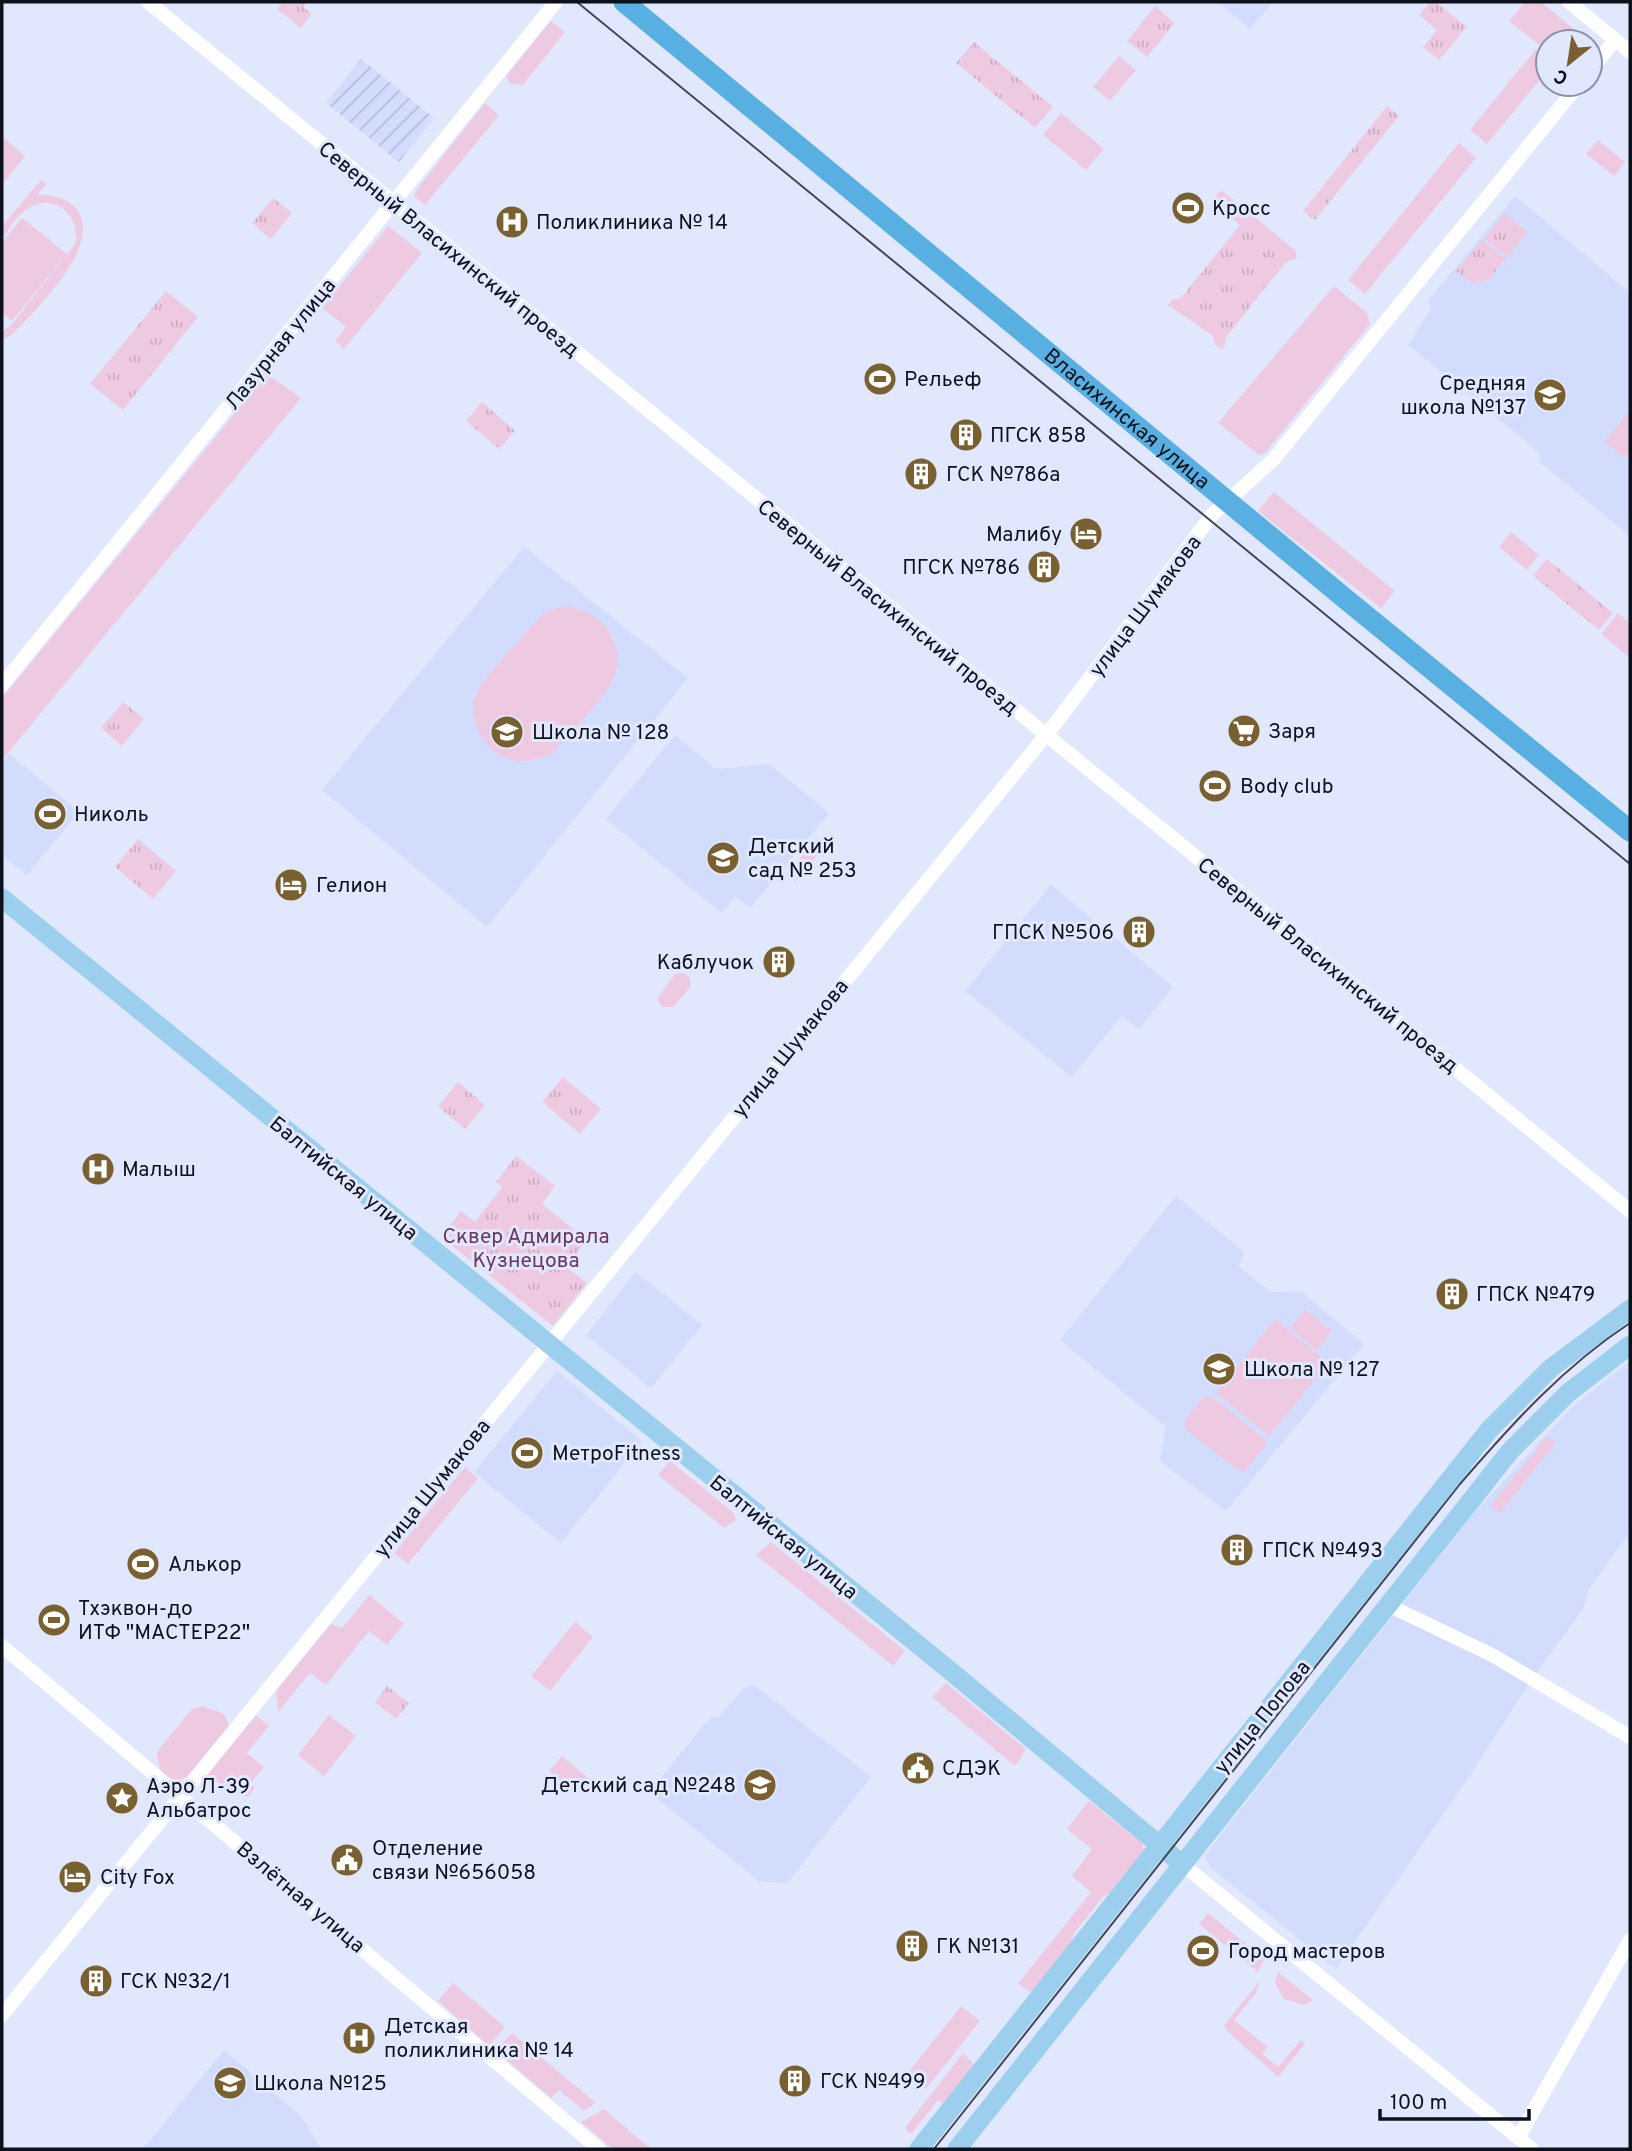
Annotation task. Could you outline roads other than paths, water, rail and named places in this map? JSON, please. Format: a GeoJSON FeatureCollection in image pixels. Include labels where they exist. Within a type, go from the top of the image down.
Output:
{"type":"FeatureCollection","features":[{"type":"Feature","properties":{"kind":"highway","name":"Власихинская улица"},"geometry":{"type":"LineString","coordinates":[[624,2],[1630,831]]}},
{"type":"Feature","properties":{"kind":"main road","name":"Балтийская улица"},"geometry":{"type":"LineString","coordinates":[[2,898],[1182,1864]]}},
{"type":"Feature","properties":{"kind":"main road","name":"улица Попова"},"geometry":{"type":"LineString","coordinates":[[919,2149],[1489,1430],[1552,1368],[1630,1309]]}},
{"type":"Feature","properties":{"kind":"main road","name":"улица Попова"},"geometry":{"type":"LineString","coordinates":[[957,2149],[1386,1604],[1511,1450],[1568,1393],[1630,1345]]}},
{"type":"Feature","properties":{"kind":"main road"},"geometry":{"type":"LineString","coordinates":[[1212,1779],[1236,1796]]}},
{"type":"Feature","properties":{"kind":"street","name":"Северный Власихинский проезд"},"geometry":{"type":"LineString","coordinates":[[148,2],[1630,1211]]}},
{"type":"Feature","properties":{"kind":"street","name":"Лазурная улица"},"geometry":{"type":"LineString","coordinates":[[2,685],[556,2]]}},
{"type":"Feature","properties":{"kind":"street"},"geometry":{"type":"LineString","coordinates":[[1569,2],[1630,52]]}},
{"type":"Feature","properties":{"kind":"street"},"geometry":{"type":"LineString","coordinates":[[1604,54],[1615,40]]}},
{"type":"Feature","properties":{"kind":"street","name":"улица Шумакова"},"geometry":{"type":"LineString","coordinates":[[2,2015],[1046,735],[1212,514],[1273,460],[1568,98]]}},
{"type":"Feature","properties":{"kind":"street"},"geometry":{"type":"LineString","coordinates":[[1386,1604],[1494,1656],[1630,1737]]}},
{"type":"Feature","properties":{"kind":"street","name":"Взлётная улица"},"geometry":{"type":"LineString","coordinates":[[2,1646],[599,2149]]}},
{"type":"Feature","properties":{"kind":"street","name":"Балтийская улица"},"geometry":{"type":"LineString","coordinates":[[1182,1864],[1532,2149]]}},
{"type":"Feature","properties":{"kind":"street"},"geometry":{"type":"LineString","coordinates":[[1518,2138],[1630,1940]]}},
{"type":"Feature","properties":{"kind":"tram line"},"geometry":{"type":"LineString","coordinates":[[577,2],[1630,864]]}},
{"type":"Feature","properties":{"kind":"tram line"},"geometry":{"type":"LineString","coordinates":[[934,2149],[1460,1484],[1560,1377],[1630,1323]]}},
{"type":"Feature","properties":{"kind":"place","name":"Кросс"},"geometry":{"type":"Point","coordinates":[1188,208]}},
{"type":"Feature","properties":{"kind":"place","name":"Поликлиника № 14"},"geometry":{"type":"Point","coordinates":[512,222]}},
{"type":"Feature","properties":{"kind":"place","name":"Рельеф"},"geometry":{"type":"Point","coordinates":[880,379]}},
{"type":"Feature","properties":{"kind":"place","name":"Средняя школа №137"},"geometry":{"type":"Point","coordinates":[1550,395]}},
{"type":"Feature","properties":{"kind":"place","name":"ПГСК 858"},"geometry":{"type":"Point","coordinates":[966,435]}},
{"type":"Feature","properties":{"kind":"place","name":"ГСК №786а"},"geometry":{"type":"Point","coordinates":[921,474]}},
{"type":"Feature","properties":{"kind":"place","name":"Малибу"},"geometry":{"type":"Point","coordinates":[1086,534]}},
{"type":"Feature","properties":{"kind":"place","name":"ПГСК №786"},"geometry":{"type":"Point","coordinates":[1044,567]}},
{"type":"Feature","properties":{"kind":"place","name":"Заря"},"geometry":{"type":"Point","coordinates":[1244,731]}},
{"type":"Feature","properties":{"kind":"place","name":"Школа № 128"},"geometry":{"type":"Point","coordinates":[507,732]}},
{"type":"Feature","properties":{"kind":"place","name":"Body club"},"geometry":{"type":"Point","coordinates":[1215,786]}},
{"type":"Feature","properties":{"kind":"place","name":"Николь"},"geometry":{"type":"Point","coordinates":[50,814]}},
{"type":"Feature","properties":{"kind":"place","name":"Детский сад № 253"},"geometry":{"type":"Point","coordinates":[723,858]}},
{"type":"Feature","properties":{"kind":"place","name":"Гелион"},"geometry":{"type":"Point","coordinates":[291,885]}},
{"type":"Feature","properties":{"kind":"place","name":"ГПСК №506"},"geometry":{"type":"Point","coordinates":[1139,932]}},
{"type":"Feature","properties":{"kind":"place","name":"Каблучок"},"geometry":{"type":"Point","coordinates":[779,962]}},
{"type":"Feature","properties":{"kind":"place","name":"Малыш"},"geometry":{"type":"Point","coordinates":[98,1169]}},
{"type":"Feature","properties":{"kind":"place","name":"ГПСК №479"},"geometry":{"type":"Point","coordinates":[1452,1294]}},
{"type":"Feature","properties":{"kind":"place","name":"Школа № 127"},"geometry":{"type":"Point","coordinates":[1219,1369]}},
{"type":"Feature","properties":{"kind":"place","name":"МетроFitness"},"geometry":{"type":"Point","coordinates":[527,1453]}},
{"type":"Feature","properties":{"kind":"place","name":"ГПСК №493"},"geometry":{"type":"Point","coordinates":[1237,1550]}},
{"type":"Feature","properties":{"kind":"place","name":"Алькор"},"geometry":{"type":"Point","coordinates":[143,1564]}},
{"type":"Feature","properties":{"kind":"place","name":"Тхэквон-до ИТФ \"МАСТЕР22\""},"geometry":{"type":"Point","coordinates":[54,1620]}},
{"type":"Feature","properties":{"kind":"place","name":"СДЭК"},"geometry":{"type":"Point","coordinates":[918,1768]}},
{"type":"Feature","properties":{"kind":"place","name":"Детский сад №248"},"geometry":{"type":"Point","coordinates":[760,1785]}},
{"type":"Feature","properties":{"kind":"place","name":"Аэро Л-39 Альбатрос"},"geometry":{"type":"Point","coordinates":[122,1798]}},
{"type":"Feature","properties":{"kind":"place","name":"Отделение связи №656058"},"geometry":{"type":"Point","coordinates":[347,1860]}},
{"type":"Feature","properties":{"kind":"place","name":"City Fox"},"geometry":{"type":"Point","coordinates":[75,1877]}},
{"type":"Feature","properties":{"kind":"place","name":"ГК №131"},"geometry":{"type":"Point","coordinates":[912,1946]}},
{"type":"Feature","properties":{"kind":"place","name":"Город мастеров"},"geometry":{"type":"Point","coordinates":[1203,1951]}},
{"type":"Feature","properties":{"kind":"place","name":"ГСК №32/1"},"geometry":{"type":"Point","coordinates":[96,1981]}},
{"type":"Feature","properties":{"kind":"place","name":"Детская поликлиника № 14"},"geometry":{"type":"Point","coordinates":[359,2038]}},
{"type":"Feature","properties":{"kind":"place","name":"ГСК №499"},"geometry":{"type":"Point","coordinates":[795,2081]}},
{"type":"Feature","properties":{"kind":"place","name":"Школа №125"},"geometry":{"type":"Point","coordinates":[230,2083]}},
{"type":"Feature","properties":{"kind":"park label","name":"Сквер Адмирала Кузнецова"},"geometry":{"type":"Point","coordinates":[526,1248]}}]}
